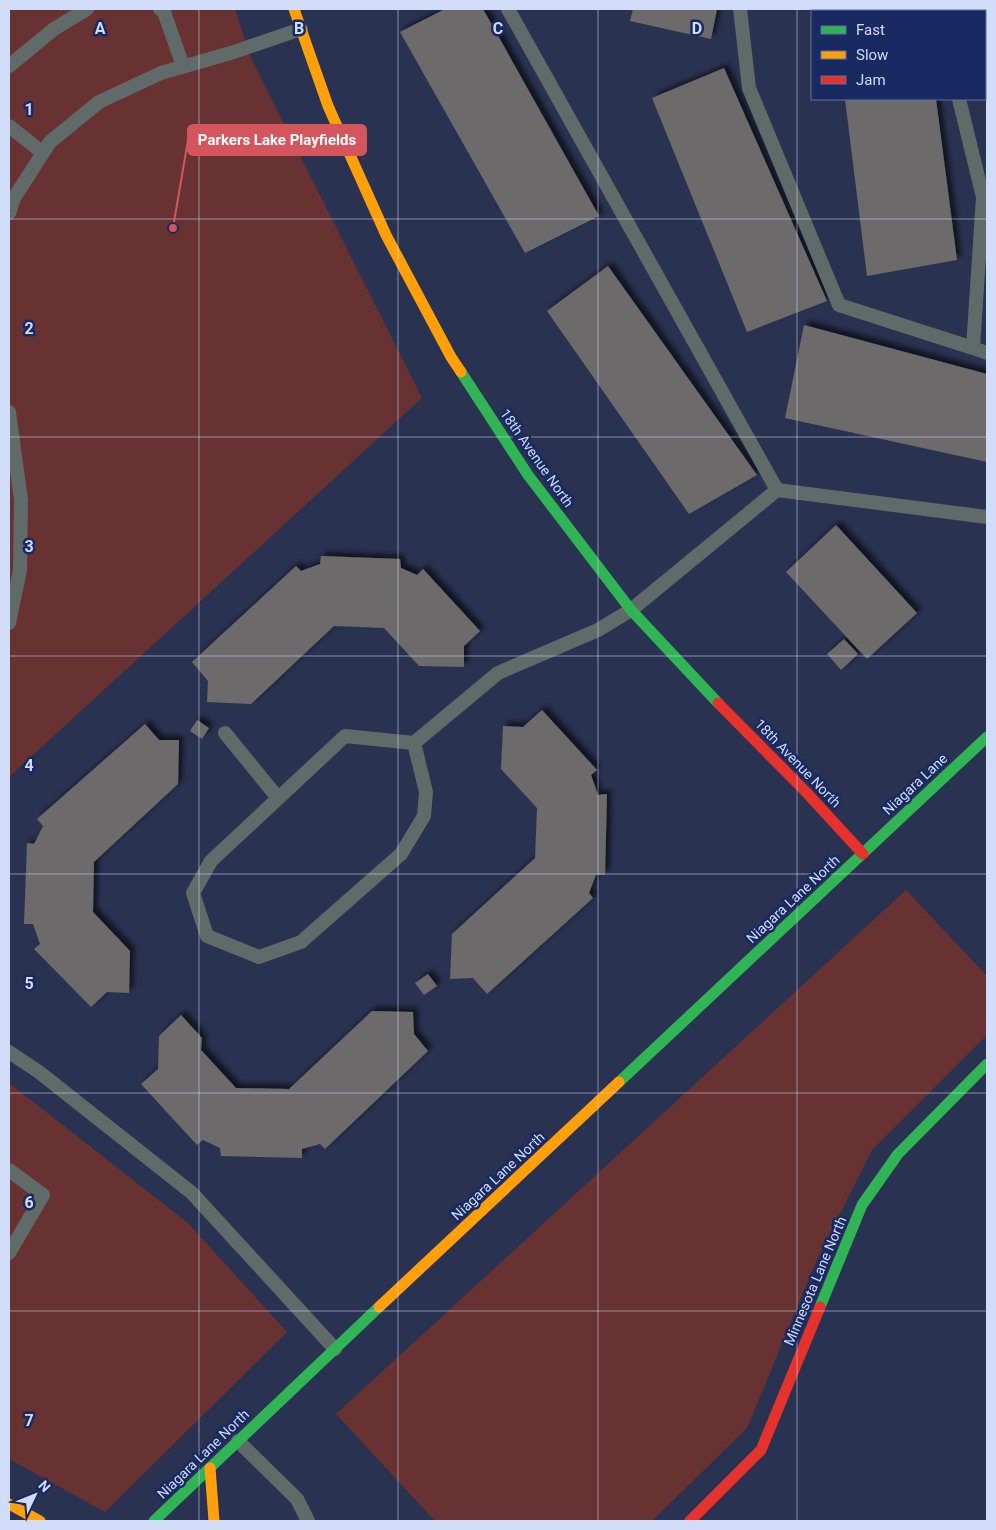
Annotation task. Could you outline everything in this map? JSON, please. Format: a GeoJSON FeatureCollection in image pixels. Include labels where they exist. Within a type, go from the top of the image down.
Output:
{"type":"FeatureCollection","features":[{"type":"Feature","properties":{"kind":"street","name":"18th Avenue North"},"geometry":{"type":"LineString","coordinates":[[294,9],[328,106],[386,235],[451,357],[528,475],[631,610],[863,854]]}},
{"type":"Feature","properties":{"kind":"street","name":"Niagara Lane"},"geometry":{"type":"LineString","coordinates":[[863,854],[987,737]]}},
{"type":"Feature","properties":{"kind":"street","name":"Niagara Lane North"},"geometry":{"type":"LineString","coordinates":[[154,1521],[863,854]]}},
{"type":"Feature","properties":{"kind":"street","name":"Minnesota Lane North"},"geometry":{"type":"LineString","coordinates":[[690,1521],[761,1450],[862,1205],[898,1154],[987,1064]]}},
{"type":"Feature","properties":{"kind":"street"},"geometry":{"type":"LineString","coordinates":[[210,1468],[214,1521]]}},
{"type":"Feature","properties":{"kind":"street"},"geometry":{"type":"LineString","coordinates":[[9,1504],[40,1521]]}},
{"type":"Feature","properties":{"kind":"lane"},"geometry":{"type":"LineString","coordinates":[[9,66],[54,29],[87,9]]}},
{"type":"Feature","properties":{"kind":"lane"},"geometry":{"type":"LineString","coordinates":[[160,9],[164,12],[183,66]]}},
{"type":"Feature","properties":{"kind":"lane"},"geometry":{"type":"LineString","coordinates":[[508,9],[777,490]]}},
{"type":"Feature","properties":{"kind":"lane"},"geometry":{"type":"LineString","coordinates":[[740,9],[749,88],[839,305],[987,353]]}},
{"type":"Feature","properties":{"kind":"lane"},"geometry":{"type":"LineString","coordinates":[[9,213],[14,198],[50,142],[99,102],[161,73],[234,52],[301,29]]}},
{"type":"Feature","properties":{"kind":"lane"},"geometry":{"type":"LineString","coordinates":[[958,100],[985,207],[973,348]]}},
{"type":"Feature","properties":{"kind":"lane"},"geometry":{"type":"LineString","coordinates":[[9,126],[43,154]]}},
{"type":"Feature","properties":{"kind":"lane"},"geometry":{"type":"LineString","coordinates":[[9,412],[21,500],[20,570],[9,624]]}},
{"type":"Feature","properties":{"kind":"lane"},"geometry":{"type":"LineString","coordinates":[[414,743],[426,792],[424,816],[401,854],[301,942],[258,957],[207,936],[193,892],[211,861],[346,736],[414,743],[498,673],[598,630],[631,610],[777,490],[987,516]]}},
{"type":"Feature","properties":{"kind":"lane"},"geometry":{"type":"LineString","coordinates":[[225,733],[278,798]]}},
{"type":"Feature","properties":{"kind":"lane"},"geometry":{"type":"LineString","coordinates":[[9,1052],[39,1072],[192,1193],[335,1349]]}},
{"type":"Feature","properties":{"kind":"lane"},"geometry":{"type":"LineString","coordinates":[[9,1170],[43,1195],[9,1253]]}},
{"type":"Feature","properties":{"kind":"lane"},"geometry":{"type":"LineString","coordinates":[[238,1441],[297,1499],[308,1521]]}},
{"type":"Feature","properties":{"kind":"shaded area"},"geometry":{"type":"Polygon","coordinates":[[[9,9],[235,9],[251,58],[422,398],[9,777],[9,9]]]}},
{"type":"Feature","properties":{"kind":"shaded area"},"geometry":{"type":"Polygon","coordinates":[[[906,890],[987,976],[987,1035],[872,1150],[818,1257],[747,1428],[652,1521],[435,1521],[336,1414],[906,890]]]}},
{"type":"Feature","properties":{"kind":"shaded area"},"geometry":{"type":"Polygon","coordinates":[[[9,1083],[188,1223],[287,1332],[105,1512],[9,1459],[9,1083]]]}},
{"type":"Feature","properties":{"kind":"building"},"geometry":{"type":"Polygon","coordinates":[[[445,9],[483,9],[599,216],[525,253],[400,32],[445,9]]]}},
{"type":"Feature","properties":{"kind":"building"},"geometry":{"type":"Polygon","coordinates":[[[633,9],[717,9],[711,39],[630,21],[633,9]]]}},
{"type":"Feature","properties":{"kind":"building"},"geometry":{"type":"Polygon","coordinates":[[[924,9],[924,10],[834,10],[924,9]]]}},
{"type":"Feature","properties":{"kind":"building"},"geometry":{"type":"Polygon","coordinates":[[[724,68],[827,301],[747,332],[652,98],[724,68]]]}},
{"type":"Feature","properties":{"kind":"building"},"geometry":{"type":"Polygon","coordinates":[[[845,100],[936,100],[957,260],[867,276],[845,100]]]}},
{"type":"Feature","properties":{"kind":"building"},"geometry":{"type":"Polygon","coordinates":[[[608,266],[757,475],[689,514],[547,311],[608,266]]]}},
{"type":"Feature","properties":{"kind":"building"},"geometry":{"type":"Polygon","coordinates":[[[804,325],[987,374],[987,462],[785,418],[804,325]]]}},
{"type":"Feature","properties":{"kind":"building"},"geometry":{"type":"Polygon","coordinates":[[[836,525],[917,613],[867,659],[786,572],[836,525]]]}},
{"type":"Feature","properties":{"kind":"building"},"geometry":{"type":"Polygon","coordinates":[[[321,556],[400,559],[401,568],[417,575],[423,569],[480,631],[464,646],[464,667],[419,666],[384,628],[334,626],[251,704],[207,702],[208,681],[192,662],[296,566],[301,571],[320,564],[321,556]]]}},
{"type":"Feature","properties":{"kind":"building"},"geometry":{"type":"Polygon","coordinates":[[[844,639],[858,654],[841,670],[827,654],[844,639]]]}},
{"type":"Feature","properties":{"kind":"building"},"geometry":{"type":"Polygon","coordinates":[[[542,710],[597,770],[591,775],[598,795],[607,794],[605,875],[596,875],[589,893],[593,898],[487,994],[473,978],[450,979],[452,934],[535,858],[537,808],[501,769],[503,726],[523,727],[542,710]]]}},
{"type":"Feature","properties":{"kind":"building"},"geometry":{"type":"Polygon","coordinates":[[[197,720],[209,728],[202,739],[190,731],[197,720]]]}},
{"type":"Feature","properties":{"kind":"building"},"geometry":{"type":"Polygon","coordinates":[[[145,724],[159,740],[179,740],[178,784],[94,862],[93,912],[130,951],[129,993],[107,992],[91,1007],[34,949],[40,944],[33,924],[24,924],[27,843],[34,844],[43,826],[37,819],[145,724]]]}},
{"type":"Feature","properties":{"kind":"building"},"geometry":{"type":"Polygon","coordinates":[[[428,974],[437,986],[424,995],[415,983],[428,974]]]}},
{"type":"Feature","properties":{"kind":"building"},"geometry":{"type":"Polygon","coordinates":[[[372,1011],[413,1012],[414,1034],[428,1051],[325,1149],[320,1144],[302,1149],[302,1158],[221,1156],[220,1148],[203,1140],[197,1145],[141,1084],[158,1069],[159,1036],[181,1015],[202,1038],[201,1050],[236,1088],[289,1089],[372,1011]]]}},
{"type":"Feature","properties":{"kind":"traffic: fast"},"geometry":{"type":"LineString","coordinates":[[461,372],[528,475],[631,610],[718,703]]}},
{"type":"Feature","properties":{"kind":"traffic: fast"},"geometry":{"type":"LineString","coordinates":[[619,1082],[987,737]]}},
{"type":"Feature","properties":{"kind":"traffic: fast"},"geometry":{"type":"LineString","coordinates":[[820,1307],[862,1205],[898,1154],[987,1064]]}},
{"type":"Feature","properties":{"kind":"traffic: fast"},"geometry":{"type":"LineString","coordinates":[[154,1521],[379,1307]]}},
{"type":"Feature","properties":{"kind":"traffic: slow"},"geometry":{"type":"LineString","coordinates":[[294,9],[328,106],[386,235],[451,357],[461,372]]}},
{"type":"Feature","properties":{"kind":"traffic: slow"},"geometry":{"type":"LineString","coordinates":[[379,1307],[619,1082]]}},
{"type":"Feature","properties":{"kind":"traffic: slow"},"geometry":{"type":"LineString","coordinates":[[210,1468],[214,1521]]}},
{"type":"Feature","properties":{"kind":"traffic: slow"},"geometry":{"type":"LineString","coordinates":[[9,1504],[40,1521]]}},
{"type":"Feature","properties":{"kind":"traffic: jam"},"geometry":{"type":"LineString","coordinates":[[718,703],[806,792],[863,854]]}},
{"type":"Feature","properties":{"kind":"traffic: jam"},"geometry":{"type":"LineString","coordinates":[[690,1521],[761,1450],[820,1307]]}},
{"type":"Feature","properties":{"kind":"place","name":"Parkers Lake Playfields"},"geometry":{"type":"Point","coordinates":[173,228]}}]}
